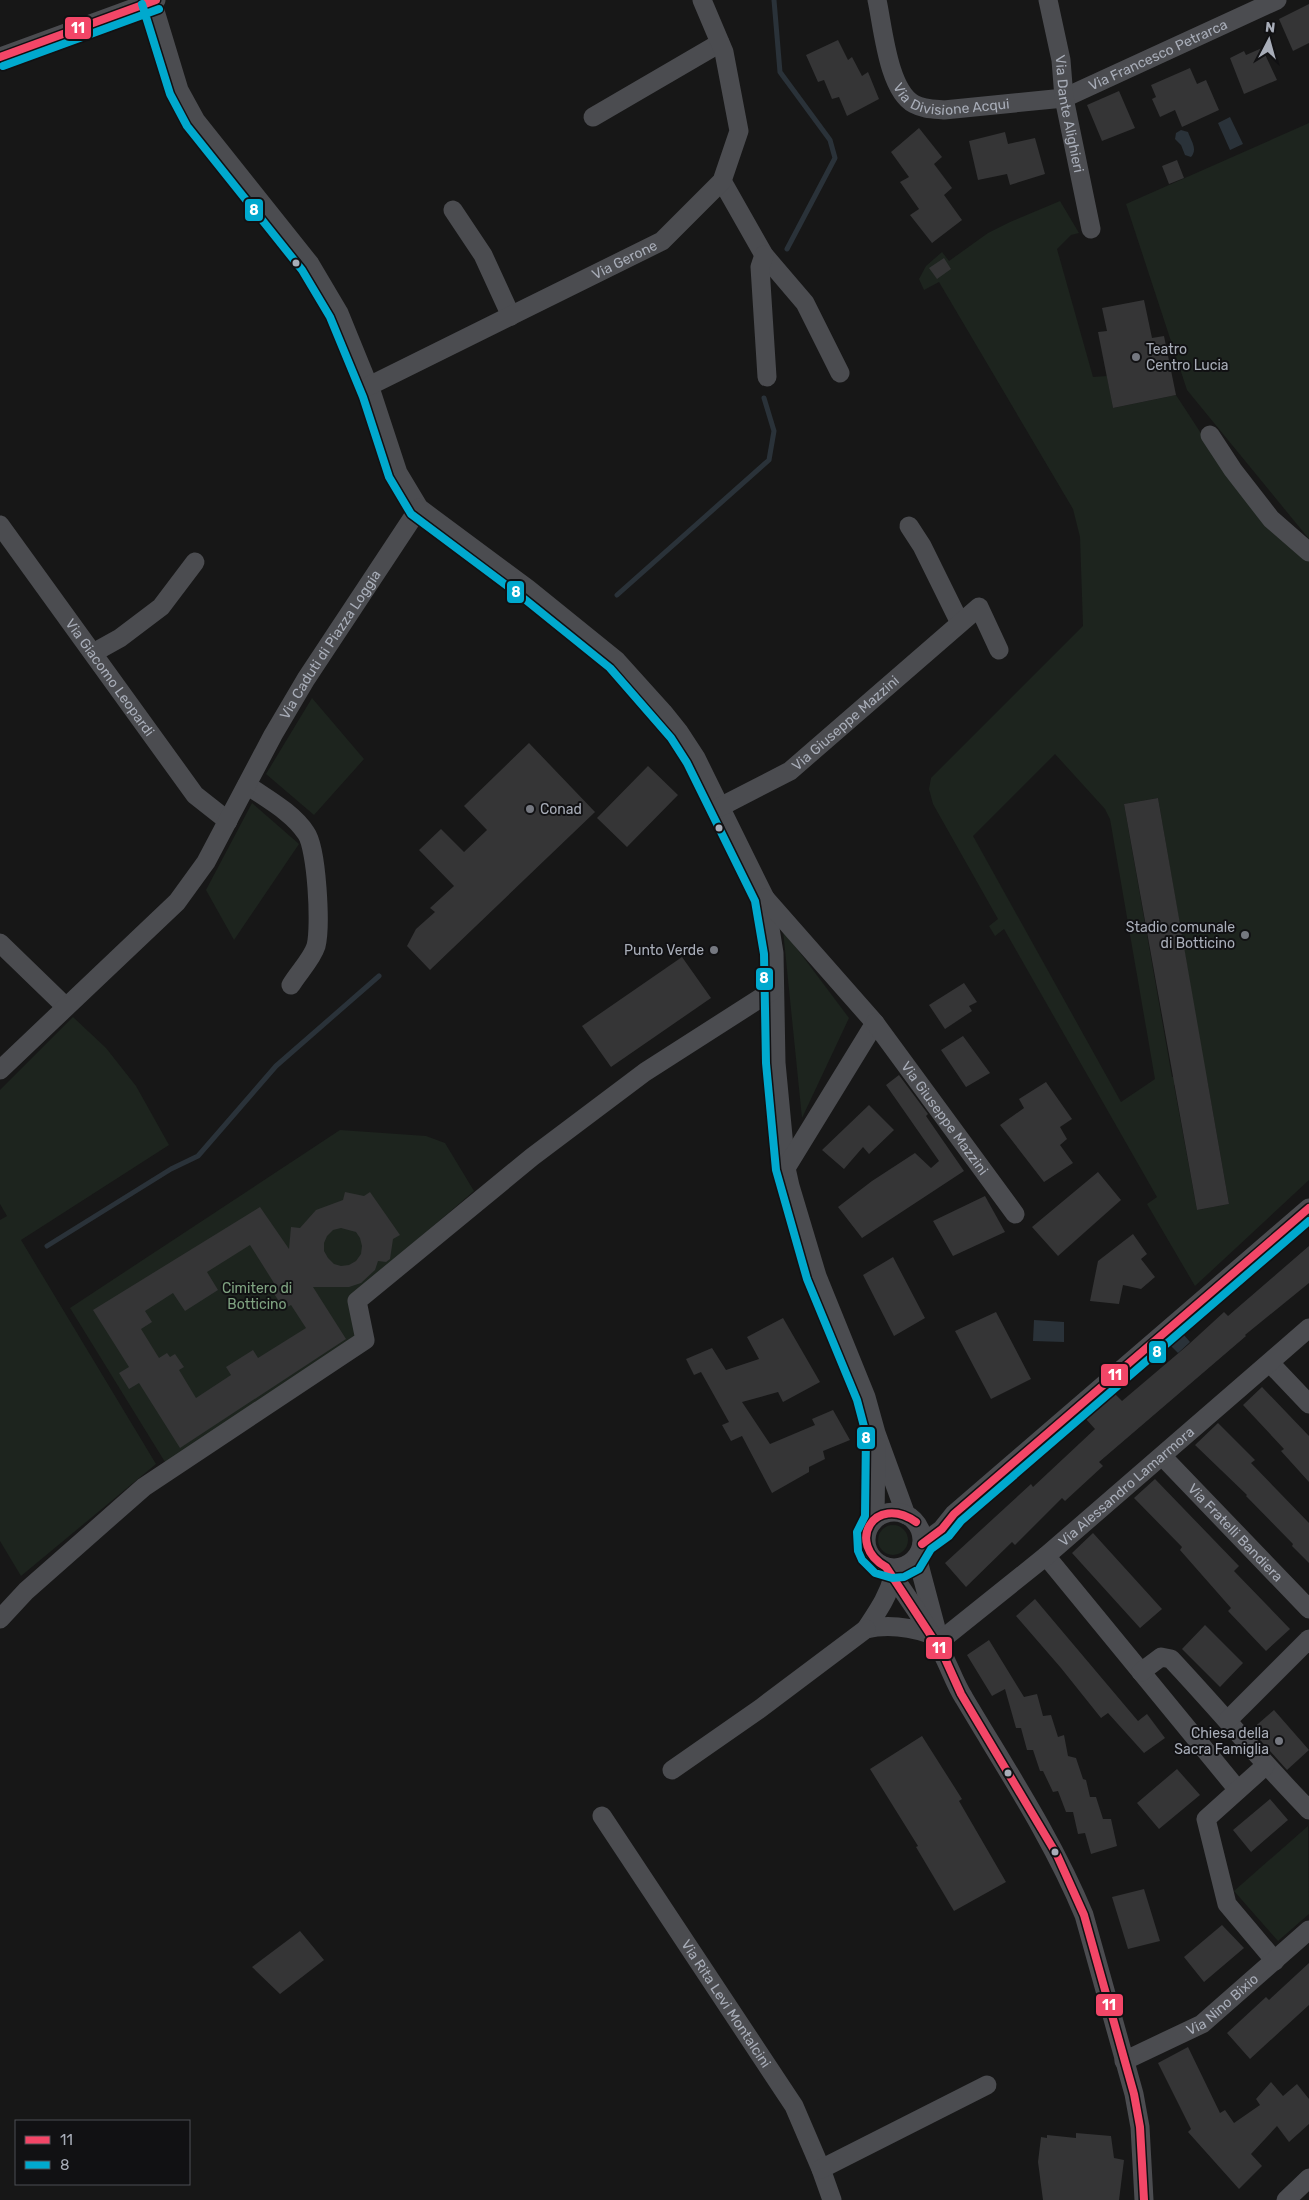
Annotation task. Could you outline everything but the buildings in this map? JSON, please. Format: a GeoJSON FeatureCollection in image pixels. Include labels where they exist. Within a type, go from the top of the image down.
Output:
{"type":"FeatureCollection","features":[{"type":"Feature","properties":{"kind":"street"},"geometry":{"type":"LineString","coordinates":[[0,57],[154,0]]}},
{"type":"Feature","properties":{"kind":"street","name":"Via Giuseppe Mazzini"},"geometry":{"type":"LineString","coordinates":[[154,0],[179,90],[196,122],[310,264],[339,313],[369,386],[398,472],[419,508],[528,589],[617,661],[679,732],[696,758],[765,898],[875,1023],[1015,1214]]}},
{"type":"Feature","properties":{"kind":"street","name":"Via Gerone"},"geometry":{"type":"LineString","coordinates":[[369,386],[662,241],[722,181],[738,131],[724,52],[702,0]]}},
{"type":"Feature","properties":{"kind":"street","name":"Via Divisione Acqui"},"geometry":{"type":"LineString","coordinates":[[876,0],[892,74],[899,90],[912,104],[927,109],[944,110],[1064,98]]}},
{"type":"Feature","properties":{"kind":"street","name":"Via Dante Alighieri"},"geometry":{"type":"LineString","coordinates":[[1048,0],[1061,60],[1064,98],[1091,229]]}},
{"type":"Feature","properties":{"kind":"street","name":"Via Francesco Petrarca"},"geometry":{"type":"LineString","coordinates":[[1064,98],[1278,0]]}},
{"type":"Feature","properties":{"kind":"street"},"geometry":{"type":"LineString","coordinates":[[593,117],[720,43]]}},
{"type":"Feature","properties":{"kind":"street"},"geometry":{"type":"LineString","coordinates":[[722,181],[764,255],[805,303],[840,373]]}},
{"type":"Feature","properties":{"kind":"street"},"geometry":{"type":"LineString","coordinates":[[453,210],[483,255],[511,316]]}},
{"type":"Feature","properties":{"kind":"street"},"geometry":{"type":"LineString","coordinates":[[764,255],[760,267],[767,377]]}},
{"type":"Feature","properties":{"kind":"street"},"geometry":{"type":"LineString","coordinates":[[1210,435],[1233,470],[1271,519],[1309,552]]}},
{"type":"Feature","properties":{"kind":"street","name":"Via Caduti di Piazza Loggia"},"geometry":{"type":"LineString","coordinates":[[0,1070],[177,902],[206,862],[273,735],[306,679],[419,508]]}},
{"type":"Feature","properties":{"kind":"street","name":"Via Giacomo Leopardi"},"geometry":{"type":"LineString","coordinates":[[0,525],[195,795],[228,822]]}},
{"type":"Feature","properties":{"kind":"street"},"geometry":{"type":"LineString","coordinates":[[909,526],[922,546],[960,623]]}},
{"type":"Feature","properties":{"kind":"street"},"geometry":{"type":"LineString","coordinates":[[92,653],[120,638],[161,607],[194,562]]}},
{"type":"Feature","properties":{"kind":"street","name":"Via Giuseppe Mazzini"},"geometry":{"type":"LineString","coordinates":[[720,807],[790,771],[979,607],[999,650]]}},
{"type":"Feature","properties":{"kind":"street"},"geometry":{"type":"LineString","coordinates":[[246,785],[283,809],[307,834],[311,850],[316,874],[319,924],[316,948],[290,985]]}},
{"type":"Feature","properties":{"kind":"street","name":"Via Giuseppe Mazzini"},"geometry":{"type":"LineString","coordinates":[[765,898],[774,953],[773,990],[776,1063],[786,1168],[817,1276],[866,1397],[876,1433],[911,1518],[921,1532],[920,1550],[938,1643]]}},
{"type":"Feature","properties":{"kind":"street"},"geometry":{"type":"LineString","coordinates":[[0,943],[66,1007]]}},
{"type":"Feature","properties":{"kind":"street"},"geometry":{"type":"LineString","coordinates":[[0,1619],[26,1591],[144,1487],[365,1340],[357,1301],[525,1162],[645,1072],[773,990]]}},
{"type":"Feature","properties":{"kind":"street"},"geometry":{"type":"LineString","coordinates":[[786,1168],[875,1023]]}},
{"type":"Feature","properties":{"kind":"street"},"geometry":{"type":"LineString","coordinates":[[672,1770],[761,1708],[866,1629],[890,1590],[890,1572],[895,1568],[908,1565],[954,1514],[1309,1208]]}},
{"type":"Feature","properties":{"kind":"street","name":"Via Alessandro Lamarmora"},"geometry":{"type":"LineString","coordinates":[[938,1643],[1046,1556],[1309,1328]]}},
{"type":"Feature","properties":{"kind":"street"},"geometry":{"type":"LineString","coordinates":[[1270,1363],[1309,1404]]}},
{"type":"Feature","properties":{"kind":"street","name":"Via Giuseppe Mazzini"},"geometry":{"type":"LineString","coordinates":[[876,1433],[875,1519],[868,1528],[866,1540],[869,1553],[890,1572],[938,1643],[961,1694],[1068,1877],[1084,1915],[1134,2094],[1140,2127],[1144,2200]]}},
{"type":"Feature","properties":{"kind":"street","name":"Via Fratelli Bandiera"},"geometry":{"type":"LineString","coordinates":[[1162,1456],[1309,1609]]}},
{"type":"Feature","properties":{"kind":"street"},"geometry":{"type":"LineString","coordinates":[[875,1519],[890,1513],[932,1522],[954,1514]]}},
{"type":"Feature","properties":{"kind":"street"},"geometry":{"type":"LineString","coordinates":[[1046,1556],[1238,1790]]}},
{"type":"Feature","properties":{"kind":"street"},"geometry":{"type":"LineString","coordinates":[[866,1629],[882,1626],[916,1629],[938,1643]]}},
{"type":"Feature","properties":{"kind":"street"},"geometry":{"type":"LineString","coordinates":[[1228,1720],[1309,1639]]}},
{"type":"Feature","properties":{"kind":"street"},"geometry":{"type":"LineString","coordinates":[[1141,1672],[1161,1657],[1171,1659],[1228,1720],[1266,1766],[1309,1810]]}},
{"type":"Feature","properties":{"kind":"street"},"geometry":{"type":"LineString","coordinates":[[1266,1766],[1206,1819],[1227,1904],[1275,1961]]}},
{"type":"Feature","properties":{"kind":"street","name":"Via Rita Levi Montalcini"},"geometry":{"type":"LineString","coordinates":[[602,1816],[794,2106],[822,2169],[832,2200]]}},
{"type":"Feature","properties":{"kind":"street","name":"Via Nino Bixio"},"geometry":{"type":"LineString","coordinates":[[1124,2061],[1202,2024],[1309,1930]]}},
{"type":"Feature","properties":{"kind":"street"},"geometry":{"type":"LineString","coordinates":[[822,2169],[987,2085]]}},
{"type":"Feature","properties":{"kind":"street"},"geometry":{"type":"LineString","coordinates":[[1286,2200],[1309,2178]]}},
{"type":"Feature","properties":{"kind":"green space"},"geometry":{"type":"Polygon","coordinates":[[[1309,123],[1309,539],[1187,390],[1126,204],[1309,123]]]}},
{"type":"Feature","properties":{"kind":"green space"},"geometry":{"type":"Polygon","coordinates":[[[1060,201],[1079,233],[1071,235],[1057,249],[1093,377],[1107,376],[1113,408],[1176,395],[1208,444],[1309,561],[1309,1180],[1195,1286],[1147,1204],[1157,1197],[1004,929],[995,936],[989,926],[998,919],[933,804],[929,789],[931,778],[1083,626],[1080,537],[1073,509],[939,282],[924,290],[919,279],[926,266],[942,252],[949,261],[988,233],[1060,201]],[[1055,754],[973,836],[1121,1102],[1155,1079],[1110,819],[1105,809],[1055,754]],[[1158,798],[1124,804],[1172,1077],[1205,1071],[1158,798]],[[1207,1079],[1174,1085],[1197,1210],[1229,1204],[1207,1079]]]}},
{"type":"Feature","properties":{"kind":"green space"},"geometry":{"type":"Polygon","coordinates":[[[312,698],[364,759],[314,815],[266,774],[312,698]]]}},
{"type":"Feature","properties":{"kind":"green space"},"geometry":{"type":"Polygon","coordinates":[[[252,803],[299,844],[234,940],[206,890],[252,803]]]}},
{"type":"Feature","properties":{"kind":"green space"},"geometry":{"type":"Polygon","coordinates":[[[783,930],[849,1018],[802,1118],[783,930]]]}},
{"type":"Feature","properties":{"kind":"green space"},"geometry":{"type":"Polygon","coordinates":[[[73,1017],[106,1048],[136,1086],[169,1145],[21,1240],[156,1464],[21,1576],[0,1541],[0,1220],[7,1216],[0,1204],[0,1090],[73,1017]]]}},
{"type":"Feature","properties":{"kind":"green space","name":"Cimitero di Botticino"},"geometry":{"type":"Polygon","coordinates":[[[340,1130],[426,1136],[445,1143],[474,1191],[352,1296],[360,1340],[165,1462],[70,1308],[340,1130]]]}},
{"type":"Feature","properties":{"kind":"green space"},"geometry":{"type":"Polygon","coordinates":[[[893,1525],[904,1529],[908,1540],[904,1551],[893,1555],[882,1551],[878,1540],[882,1529],[893,1525]]]}},
{"type":"Feature","properties":{"kind":"green space"},"geometry":{"type":"Polygon","coordinates":[[[1308,1826],[1309,1914],[1278,1941],[1234,1891],[1308,1826]]]}},
{"type":"Feature","properties":{"kind":"shaded area"},"geometry":{"type":"Polygon","coordinates":[[[1230,117],[1243,144],[1230,150],[1218,123],[1230,117]]]}},
{"type":"Feature","properties":{"kind":"shaded area"},"geometry":{"type":"Polygon","coordinates":[[[1181,130],[1188,132],[1192,142],[1194,151],[1191,157],[1185,155],[1181,145],[1175,139],[1176,133],[1181,130]]]}},
{"type":"Feature","properties":{"kind":"shaded area"},"geometry":{"type":"Polygon","coordinates":[[[1034,1320],[1064,1322],[1064,1342],[1033,1341],[1034,1320]]]}},
{"type":"Feature","properties":{"kind":"shaded area"},"geometry":{"type":"Polygon","coordinates":[[[1183,1334],[1190,1342],[1178,1353],[1170,1345],[1183,1334]]]}},
{"type":"Feature","properties":{"kind":"waterway"},"geometry":{"type":"LineString","coordinates":[[774,0],[780,72],[830,140],[835,158],[787,249]]}},
{"type":"Feature","properties":{"kind":"waterway"},"geometry":{"type":"LineString","coordinates":[[617,595],[769,460],[774,431],[764,398]]}},
{"type":"Feature","properties":{"kind":"waterway"},"geometry":{"type":"LineString","coordinates":[[47,1246],[171,1169],[198,1156],[276,1066],[379,976]]}},
{"type":"Feature","properties":{"kind":"transit line","name":"11"},"geometry":{"type":"LineString","coordinates":[[0,57],[156,0]]}},
{"type":"Feature","properties":{"kind":"transit line","name":"8"},"geometry":{"type":"LineString","coordinates":[[142,4],[170,94],[187,126],[302,270],[330,317],[363,397],[389,477],[411,514],[522,597],[610,668],[671,738],[687,763],[755,901],[764,954],[766,1063],[776,1170],[807,1279],[857,1400],[866,1434],[865,1516],[857,1532],[858,1551],[862,1560],[875,1573],[892,1578],[904,1577],[919,1569],[931,1549],[949,1536],[961,1521],[1309,1221]]}},
{"type":"Feature","properties":{"kind":"transit line","name":"8"},"geometry":{"type":"LineString","coordinates":[[3,66],[159,9]]}},
{"type":"Feature","properties":{"kind":"transit line","name":"11"},"geometry":{"type":"LineString","coordinates":[[922,1544],[942,1529],[954,1514],[1309,1208]]}},
{"type":"Feature","properties":{"kind":"transit line","name":"11"},"geometry":{"type":"LineString","coordinates":[[916,1522],[901,1515],[888,1514],[877,1517],[870,1525],[866,1535],[867,1546],[874,1557],[886,1567],[943,1654],[961,1694],[1057,1855],[1084,1915],[1134,2094],[1140,2127],[1144,2200]]}},
{"type":"Feature","properties":{"kind":"place","name":"Teatro Centro Lucia"},"geometry":{"type":"Point","coordinates":[1136,357]}},
{"type":"Feature","properties":{"kind":"place","name":"Conad"},"geometry":{"type":"Point","coordinates":[530,809]}},
{"type":"Feature","properties":{"kind":"place","name":"Stadio comunale di Botticino"},"geometry":{"type":"Point","coordinates":[1245,935]}},
{"type":"Feature","properties":{"kind":"place","name":"Punto Verde"},"geometry":{"type":"Point","coordinates":[714,950]}},
{"type":"Feature","properties":{"kind":"place","name":"Chiesa della Sacra Famiglia"},"geometry":{"type":"Point","coordinates":[1279,1741]}}]}
